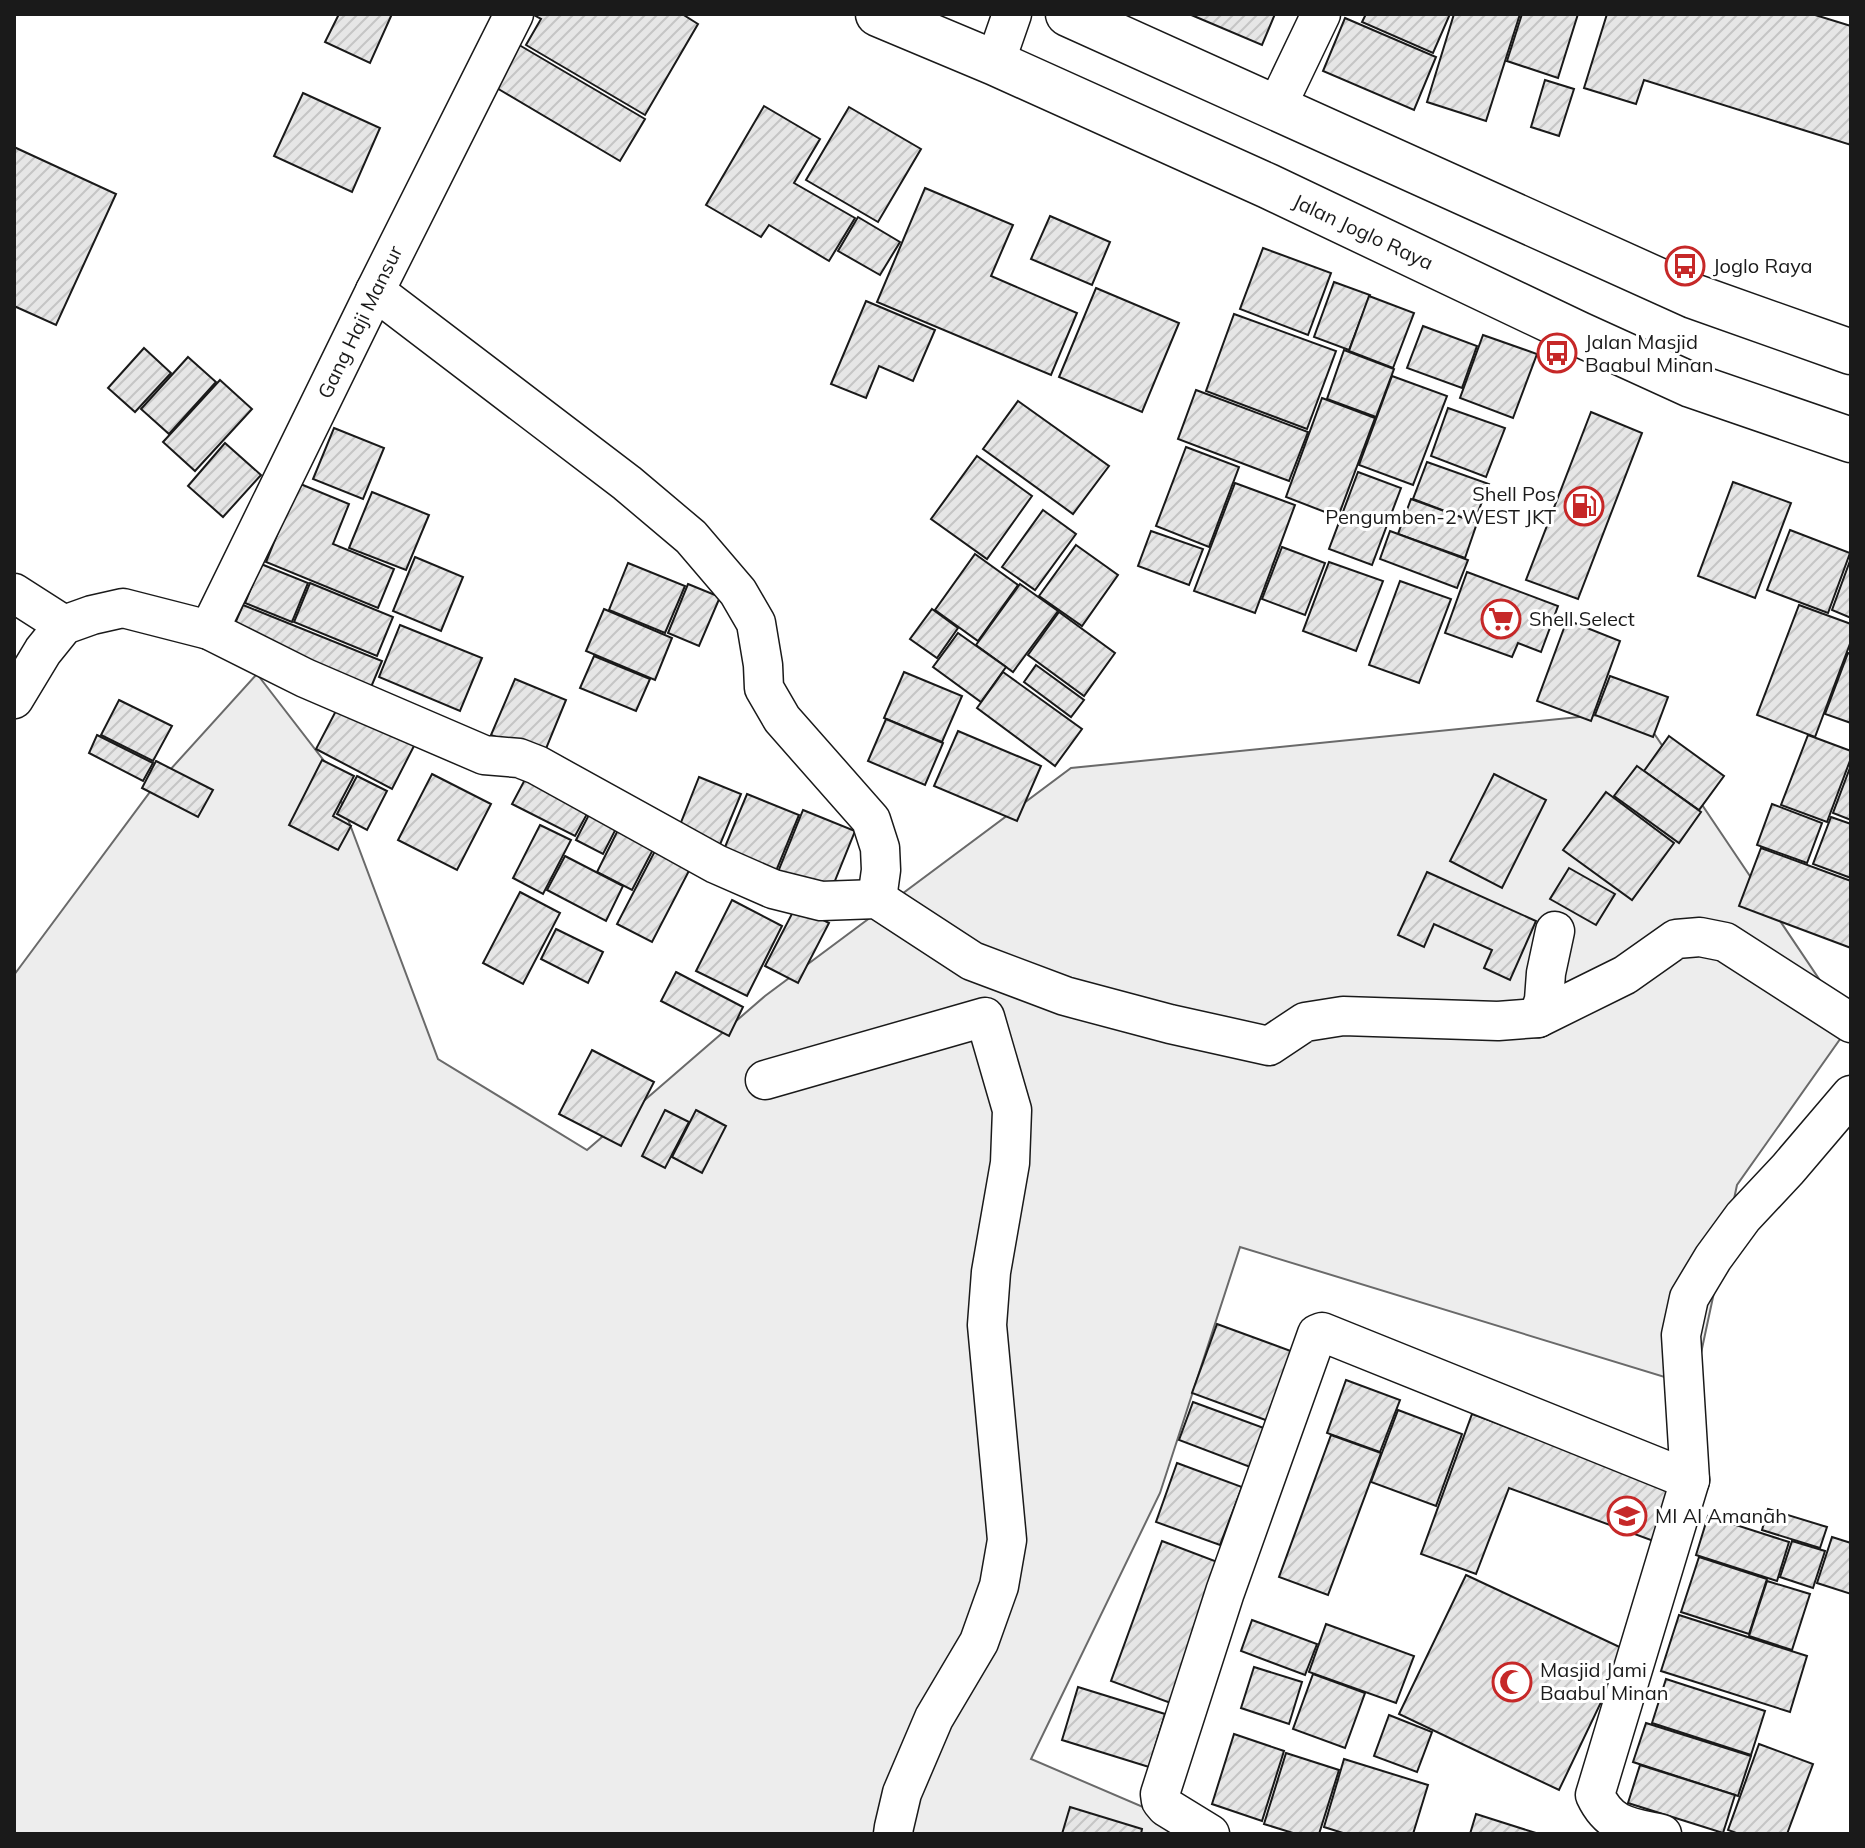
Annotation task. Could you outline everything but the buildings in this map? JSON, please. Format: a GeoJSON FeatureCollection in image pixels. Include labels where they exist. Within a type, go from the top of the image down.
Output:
{"type":"FeatureCollection","features":[{"type":"Feature","properties":{"kind":"main road"},"geometry":{"type":"LineString","coordinates":[[1068,14],[1693,296],[1851,352]]}},
{"type":"Feature","properties":{"kind":"main road","name":"Jalan Joglo Raya"},"geometry":{"type":"LineString","coordinates":[[891,16],[1268,186],[1691,385],[1851,440]]}},
{"type":"Feature","properties":{"kind":"street","name":"Gang Haji Mansur"},"geometry":{"type":"LineString","coordinates":[[209,630],[514,14]]}},
{"type":"Feature","properties":{"kind":"street"},"geometry":{"type":"LineString","coordinates":[[995,63],[1012,14]]}},
{"type":"Feature","properties":{"kind":"street"},"geometry":{"type":"LineString","coordinates":[[1276,108],[1321,14]]}},
{"type":"Feature","properties":{"kind":"street"},"geometry":{"type":"LineString","coordinates":[[375,291],[627,483],[691,537],[738,592],[756,623],[764,688],[782,719],[871,820],[880,848],[877,899]]}},
{"type":"Feature","properties":{"kind":"street"},"geometry":{"type":"LineString","coordinates":[[14,593],[64,625]]}},
{"type":"Feature","properties":{"kind":"street"},"geometry":{"type":"LineString","coordinates":[[14,699],[43,651],[64,625],[92,615],[123,608],[209,630],[305,678],[484,755],[519,758],[537,765],[716,864],[773,889],[821,901],[877,899],[972,961],[1065,996],[1269,1046],[1305,1022],[1343,1016],[1498,1021],[1538,1018],[1625,975],[1676,939],[1700,937],[1725,942],[1851,1023]]}},
{"type":"Feature","properties":{"kind":"street"},"geometry":{"type":"LineString","coordinates":[[1538,1018],[1544,1000],[1555,931]]}},
{"type":"Feature","properties":{"kind":"street"},"geometry":{"type":"LineString","coordinates":[[893,1834],[902,1793],[934,1718],[979,1642],[999,1586],[1007,1540],[987,1325],[991,1272],[1010,1163],[1012,1110],[972,961]]}},
{"type":"Feature","properties":{"kind":"street"},"geometry":{"type":"LineString","coordinates":[[765,1080],[985,1017]]}},
{"type":"Feature","properties":{"kind":"street"},"geometry":{"type":"LineString","coordinates":[[1662,1834],[1621,1830],[1595,1795],[1690,1480],[1681,1335],[1689,1298],[1743,1217],[1851,1095]]}},
{"type":"Feature","properties":{"kind":"street"},"geometry":{"type":"LineString","coordinates":[[1210,1834],[1166,1807],[1160,1794],[1225,1592],[1317,1334],[1322,1332],[1690,1480]]}},
{"type":"Feature","properties":{"kind":"shaded area"},"geometry":{"type":"Polygon","coordinates":[[[257,674],[328,766],[438,1059],[587,1150],[765,996],[1071,768],[1639,711],[1850,1025],[1737,1185],[1694,1386],[1240,1247],[1160,1493],[1031,1759],[1206,1834],[14,1834],[14,975],[150,792],[257,674]]]}},
{"type":"Feature","properties":{"kind":"place","name":"Joglo Raya"},"geometry":{"type":"Point","coordinates":[1685,266]}},
{"type":"Feature","properties":{"kind":"place","name":"Jalan Masjid Baabul Minan"},"geometry":{"type":"Point","coordinates":[1557,353]}},
{"type":"Feature","properties":{"kind":"place","name":"Shell Pos Pengumben-2 WEST JKT"},"geometry":{"type":"Point","coordinates":[1584,506]}},
{"type":"Feature","properties":{"kind":"place","name":"Shell Select"},"geometry":{"type":"Point","coordinates":[1501,619]}},
{"type":"Feature","properties":{"kind":"place","name":"MI Al Amanah"},"geometry":{"type":"Point","coordinates":[1627,1516]}},
{"type":"Feature","properties":{"kind":"place","name":"Masjid Jami Baabul Minan"},"geometry":{"type":"Point","coordinates":[1512,1682]}}]}
